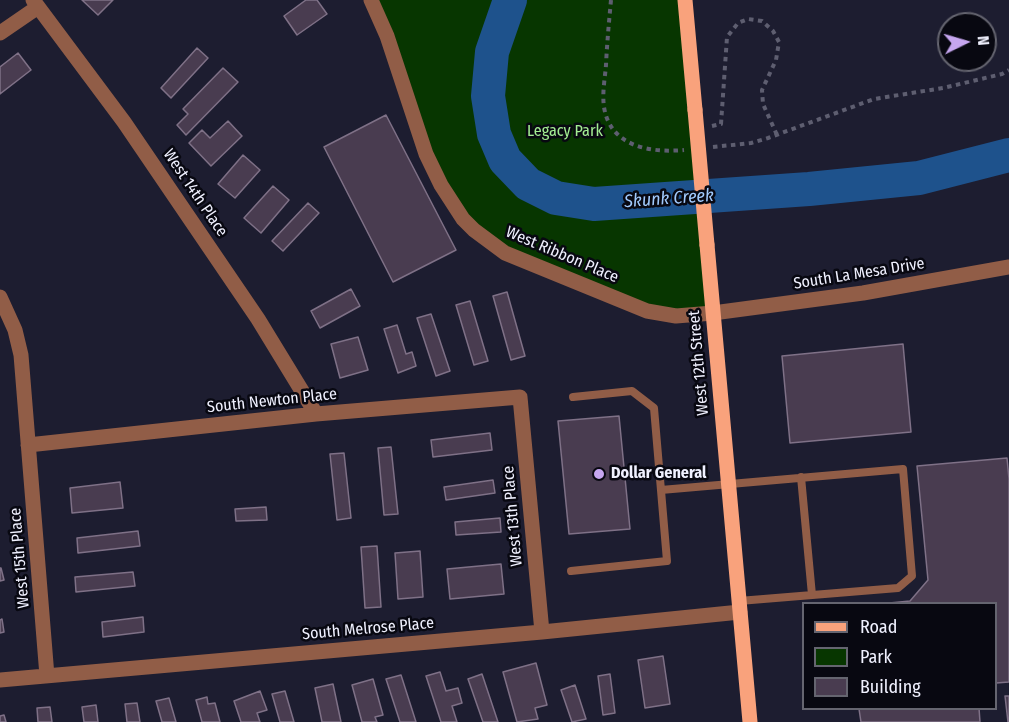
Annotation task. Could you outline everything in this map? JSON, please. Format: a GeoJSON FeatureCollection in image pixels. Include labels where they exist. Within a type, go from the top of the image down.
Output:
{"type":"FeatureCollection","features":[{"type":"Feature","properties":{"kind":"main road","name":"West 12th Street"},"geometry":{"type":"LineString","coordinates":[[685,0],[750,722]]}},
{"type":"Feature","properties":{"kind":"street","name":"West Ribbon Place"},"geometry":{"type":"LineString","coordinates":[[371,0],[387,36],[426,154],[441,185],[463,219],[474,231],[505,253],[647,311],[676,316],[713,313]]}},
{"type":"Feature","properties":{"kind":"street"},"geometry":{"type":"LineString","coordinates":[[0,33],[35,3]]}},
{"type":"Feature","properties":{"kind":"street","name":"West 14th Place"},"geometry":{"type":"LineString","coordinates":[[35,3],[124,122],[258,319],[316,414]]}},
{"type":"Feature","properties":{"kind":"street","name":"South La Mesa Drive"},"geometry":{"type":"LineString","coordinates":[[713,313],[863,293],[1009,267]]}},
{"type":"Feature","properties":{"kind":"street","name":"West 15th Place"},"geometry":{"type":"LineString","coordinates":[[0,297],[15,330],[21,355],[47,676]]}},
{"type":"Feature","properties":{"kind":"street","name":"South Newton Place"},"geometry":{"type":"LineString","coordinates":[[28,445],[316,414],[520,398]]}},
{"type":"Feature","properties":{"kind":"street","name":"West 13th Place"},"geometry":{"type":"LineString","coordinates":[[520,398],[542,632]]}},
{"type":"Feature","properties":{"kind":"street","name":"South Melrose Place"},"geometry":{"type":"LineString","coordinates":[[0,680],[542,632],[739,607]]}},
{"type":"Feature","properties":{"kind":"lane"},"geometry":{"type":"LineString","coordinates":[[571,571],[667,561],[654,408],[632,391],[573,397]]}},
{"type":"Feature","properties":{"kind":"lane"},"geometry":{"type":"LineString","coordinates":[[661,490],[903,469],[912,576],[898,588],[812,595],[739,607]]}},
{"type":"Feature","properties":{"kind":"lane"},"geometry":{"type":"LineString","coordinates":[[801,477],[812,595]]}},
{"type":"Feature","properties":{"kind":"path"},"geometry":{"type":"LineString","coordinates":[[611,0],[604,79],[604,106],[609,124],[618,136],[649,150],[687,149]]}},
{"type":"Feature","properties":{"kind":"path"},"geometry":{"type":"LineString","coordinates":[[696,128],[722,124],[727,37],[738,23],[748,19],[762,21],[773,31],[779,42],[776,60],[762,90],[763,104],[777,135]]}},
{"type":"Feature","properties":{"kind":"path"},"geometry":{"type":"LineString","coordinates":[[708,147],[750,143],[874,99],[943,88],[1002,74],[1009,70]]}},
{"type":"Feature","properties":{"kind":"green space","name":"Legacy Park"},"geometry":{"type":"Polygon","coordinates":[[[368,0],[686,0],[713,313],[647,311],[505,253],[463,219],[426,154],[368,0]]]}},
{"type":"Feature","properties":{"kind":"building"},"geometry":{"type":"Polygon","coordinates":[[[82,0],[113,0],[98,15],[82,0]]]}},
{"type":"Feature","properties":{"kind":"building"},"geometry":{"type":"Polygon","coordinates":[[[306,0],[317,0],[327,14],[297,35],[284,16],[306,0]]]}},
{"type":"Feature","properties":{"kind":"building"},"geometry":{"type":"Polygon","coordinates":[[[197,48],[208,58],[171,98],[161,88],[197,48]]]}},
{"type":"Feature","properties":{"kind":"building"},"geometry":{"type":"Polygon","coordinates":[[[18,53],[31,70],[0,94],[0,67],[18,53]]]}},
{"type":"Feature","properties":{"kind":"building"},"geometry":{"type":"Polygon","coordinates":[[[223,68],[238,82],[186,135],[177,125],[188,114],[183,109],[223,68]]]}},
{"type":"Feature","properties":{"kind":"building"},"geometry":{"type":"Polygon","coordinates":[[[386,115],[456,250],[393,282],[324,147],[386,115]]]}},
{"type":"Feature","properties":{"kind":"building"},"geometry":{"type":"Polygon","coordinates":[[[228,121],[242,136],[211,166],[189,143],[202,130],[210,138],[228,121]]]}},
{"type":"Feature","properties":{"kind":"building"},"geometry":{"type":"Polygon","coordinates":[[[243,155],[260,170],[235,198],[218,184],[243,155]]]}},
{"type":"Feature","properties":{"kind":"building"},"geometry":{"type":"Polygon","coordinates":[[[273,186],[289,200],[261,233],[244,218],[273,186]]]}},
{"type":"Feature","properties":{"kind":"building"},"geometry":{"type":"Polygon","coordinates":[[[308,203],[319,213],[283,251],[272,241],[308,203]]]}},
{"type":"Feature","properties":{"kind":"building"},"geometry":{"type":"Polygon","coordinates":[[[351,289],[360,306],[320,328],[311,311],[351,289]]]}},
{"type":"Feature","properties":{"kind":"building"},"geometry":{"type":"Polygon","coordinates":[[[507,292],[525,356],[511,360],[493,296],[507,292]]]}},
{"type":"Feature","properties":{"kind":"building"},"geometry":{"type":"Polygon","coordinates":[[[470,301],[488,361],[474,365],[456,305],[470,301]]]}},
{"type":"Feature","properties":{"kind":"building"},"geometry":{"type":"Polygon","coordinates":[[[431,314],[450,371],[436,376],[417,318],[431,314]]]}},
{"type":"Feature","properties":{"kind":"building"},"geometry":{"type":"Polygon","coordinates":[[[397,325],[406,354],[412,352],[416,366],[398,373],[384,329],[397,325]]]}},
{"type":"Feature","properties":{"kind":"building"},"geometry":{"type":"Polygon","coordinates":[[[358,337],[368,370],[340,378],[331,344],[358,337]]]}},
{"type":"Feature","properties":{"kind":"building"},"geometry":{"type":"Polygon","coordinates":[[[903,344],[911,432],[790,443],[782,356],[903,344]]]}},
{"type":"Feature","properties":{"kind":"building"},"geometry":{"type":"Polygon","coordinates":[[[619,416],[630,529],[569,534],[558,421],[619,416]]]}},
{"type":"Feature","properties":{"kind":"building"},"geometry":{"type":"Polygon","coordinates":[[[490,433],[492,450],[433,457],[431,440],[490,433]]]}},
{"type":"Feature","properties":{"kind":"building"},"geometry":{"type":"Polygon","coordinates":[[[391,447],[398,514],[384,515],[378,448],[391,447]]]}},
{"type":"Feature","properties":{"kind":"building"},"geometry":{"type":"Polygon","coordinates":[[[344,453],[351,518],[337,520],[330,454],[344,453]]]}},
{"type":"Feature","properties":{"kind":"building"},"geometry":{"type":"Polygon","coordinates":[[[1007,458],[1009,479],[1009,682],[997,683],[997,602],[900,602],[910,601],[928,580],[917,466],[1007,458]]]}},
{"type":"Feature","properties":{"kind":"building"},"geometry":{"type":"Polygon","coordinates":[[[493,480],[495,493],[446,500],[444,487],[493,480]]]}},
{"type":"Feature","properties":{"kind":"building"},"geometry":{"type":"Polygon","coordinates":[[[120,482],[123,508],[72,513],[70,488],[120,482]]]}},
{"type":"Feature","properties":{"kind":"building"},"geometry":{"type":"Polygon","coordinates":[[[266,507],[267,520],[236,521],[235,509],[266,507]]]}},
{"type":"Feature","properties":{"kind":"building"},"geometry":{"type":"Polygon","coordinates":[[[500,518],[501,532],[456,535],[455,522],[500,518]]]}},
{"type":"Feature","properties":{"kind":"building"},"geometry":{"type":"Polygon","coordinates":[[[138,531],[140,546],[78,553],[77,538],[138,531]]]}},
{"type":"Feature","properties":{"kind":"building"},"geometry":{"type":"Polygon","coordinates":[[[377,546],[381,607],[365,608],[361,547],[377,546]]]}},
{"type":"Feature","properties":{"kind":"building"},"geometry":{"type":"Polygon","coordinates":[[[420,551],[423,597],[398,599],[395,553],[420,551]]]}},
{"type":"Feature","properties":{"kind":"building"},"geometry":{"type":"Polygon","coordinates":[[[501,564],[504,594],[450,599],[447,569],[501,564]]]}},
{"type":"Feature","properties":{"kind":"building"},"geometry":{"type":"Polygon","coordinates":[[[0,568],[4,580],[0,581],[0,568]]]}},
{"type":"Feature","properties":{"kind":"building"},"geometry":{"type":"Polygon","coordinates":[[[133,572],[135,586],[76,592],[75,577],[133,572]]]}},
{"type":"Feature","properties":{"kind":"building"},"geometry":{"type":"Polygon","coordinates":[[[143,617],[144,632],[103,637],[102,622],[143,617]]]}},
{"type":"Feature","properties":{"kind":"building"},"geometry":{"type":"Polygon","coordinates":[[[2,619],[4,632],[0,633],[0,620],[2,619]]]}},
{"type":"Feature","properties":{"kind":"building"},"geometry":{"type":"Polygon","coordinates":[[[663,656],[670,704],[645,708],[638,660],[663,656]]]}},
{"type":"Feature","properties":{"kind":"building"},"geometry":{"type":"Polygon","coordinates":[[[536,663],[547,705],[535,708],[538,719],[517,722],[503,672],[536,663]]]}},
{"type":"Feature","properties":{"kind":"building"},"geometry":{"type":"Polygon","coordinates":[[[440,672],[446,691],[458,688],[462,703],[452,706],[457,722],[441,722],[426,676],[440,672]]]}},
{"type":"Feature","properties":{"kind":"building"},"geometry":{"type":"Polygon","coordinates":[[[482,674],[498,722],[483,722],[468,679],[482,674]]]}},
{"type":"Feature","properties":{"kind":"building"},"geometry":{"type":"Polygon","coordinates":[[[610,674],[615,713],[603,715],[598,676],[610,674]]]}},
{"type":"Feature","properties":{"kind":"building"},"geometry":{"type":"Polygon","coordinates":[[[401,675],[416,722],[400,722],[386,679],[401,675]]]}},
{"type":"Feature","properties":{"kind":"building"},"geometry":{"type":"Polygon","coordinates":[[[373,679],[383,715],[375,717],[377,722],[362,722],[352,685],[373,679]]]}},
{"type":"Feature","properties":{"kind":"building"},"geometry":{"type":"Polygon","coordinates":[[[333,684],[341,722],[322,722],[315,688],[333,684]]]}},
{"type":"Feature","properties":{"kind":"building"},"geometry":{"type":"Polygon","coordinates":[[[575,685],[586,719],[572,722],[561,690],[575,685]]]}},
{"type":"Feature","properties":{"kind":"building"},"geometry":{"type":"Polygon","coordinates":[[[260,691],[267,710],[257,713],[260,722],[241,722],[234,701],[260,691]]]}},
{"type":"Feature","properties":{"kind":"building"},"geometry":{"type":"Polygon","coordinates":[[[285,691],[294,722],[280,722],[272,694],[285,691]]]}},
{"type":"Feature","properties":{"kind":"building"},"geometry":{"type":"Polygon","coordinates":[[[1005,696],[1009,696],[1009,722],[1008,722],[1005,696]]]}},
{"type":"Feature","properties":{"kind":"building"},"geometry":{"type":"Polygon","coordinates":[[[207,697],[208,704],[215,703],[220,722],[202,722],[196,700],[207,697]]]}},
{"type":"Feature","properties":{"kind":"building"},"geometry":{"type":"Polygon","coordinates":[[[169,698],[176,722],[162,722],[156,701],[169,698]]]}},
{"type":"Feature","properties":{"kind":"building"},"geometry":{"type":"Polygon","coordinates":[[[137,703],[140,722],[127,722],[125,704],[137,703]]]}},
{"type":"Feature","properties":{"kind":"building"},"geometry":{"type":"Polygon","coordinates":[[[96,705],[98,722],[84,722],[82,707],[96,705]]]}},
{"type":"Feature","properties":{"kind":"building"},"geometry":{"type":"Polygon","coordinates":[[[50,707],[52,722],[38,722],[37,708],[50,707]]]}},
{"type":"Feature","properties":{"kind":"building"},"geometry":{"type":"Polygon","coordinates":[[[859,710],[979,710],[980,722],[861,722],[859,710]]]}},
{"type":"Feature","properties":{"kind":"building"},"geometry":{"type":"Polygon","coordinates":[[[4,715],[6,722],[0,722],[0,716],[4,715]]]}},
{"type":"Feature","properties":{"kind":"waterway","name":"Skunk Creek"},"geometry":{"type":"LineString","coordinates":[[510,0],[492,52],[488,96],[494,134],[505,160],[528,184],[556,198],[594,204],[809,189],[919,178],[1009,155]]}},
{"type":"Feature","properties":{"kind":"place","name":"Dollar General"},"geometry":{"type":"Point","coordinates":[599,474]}}]}
